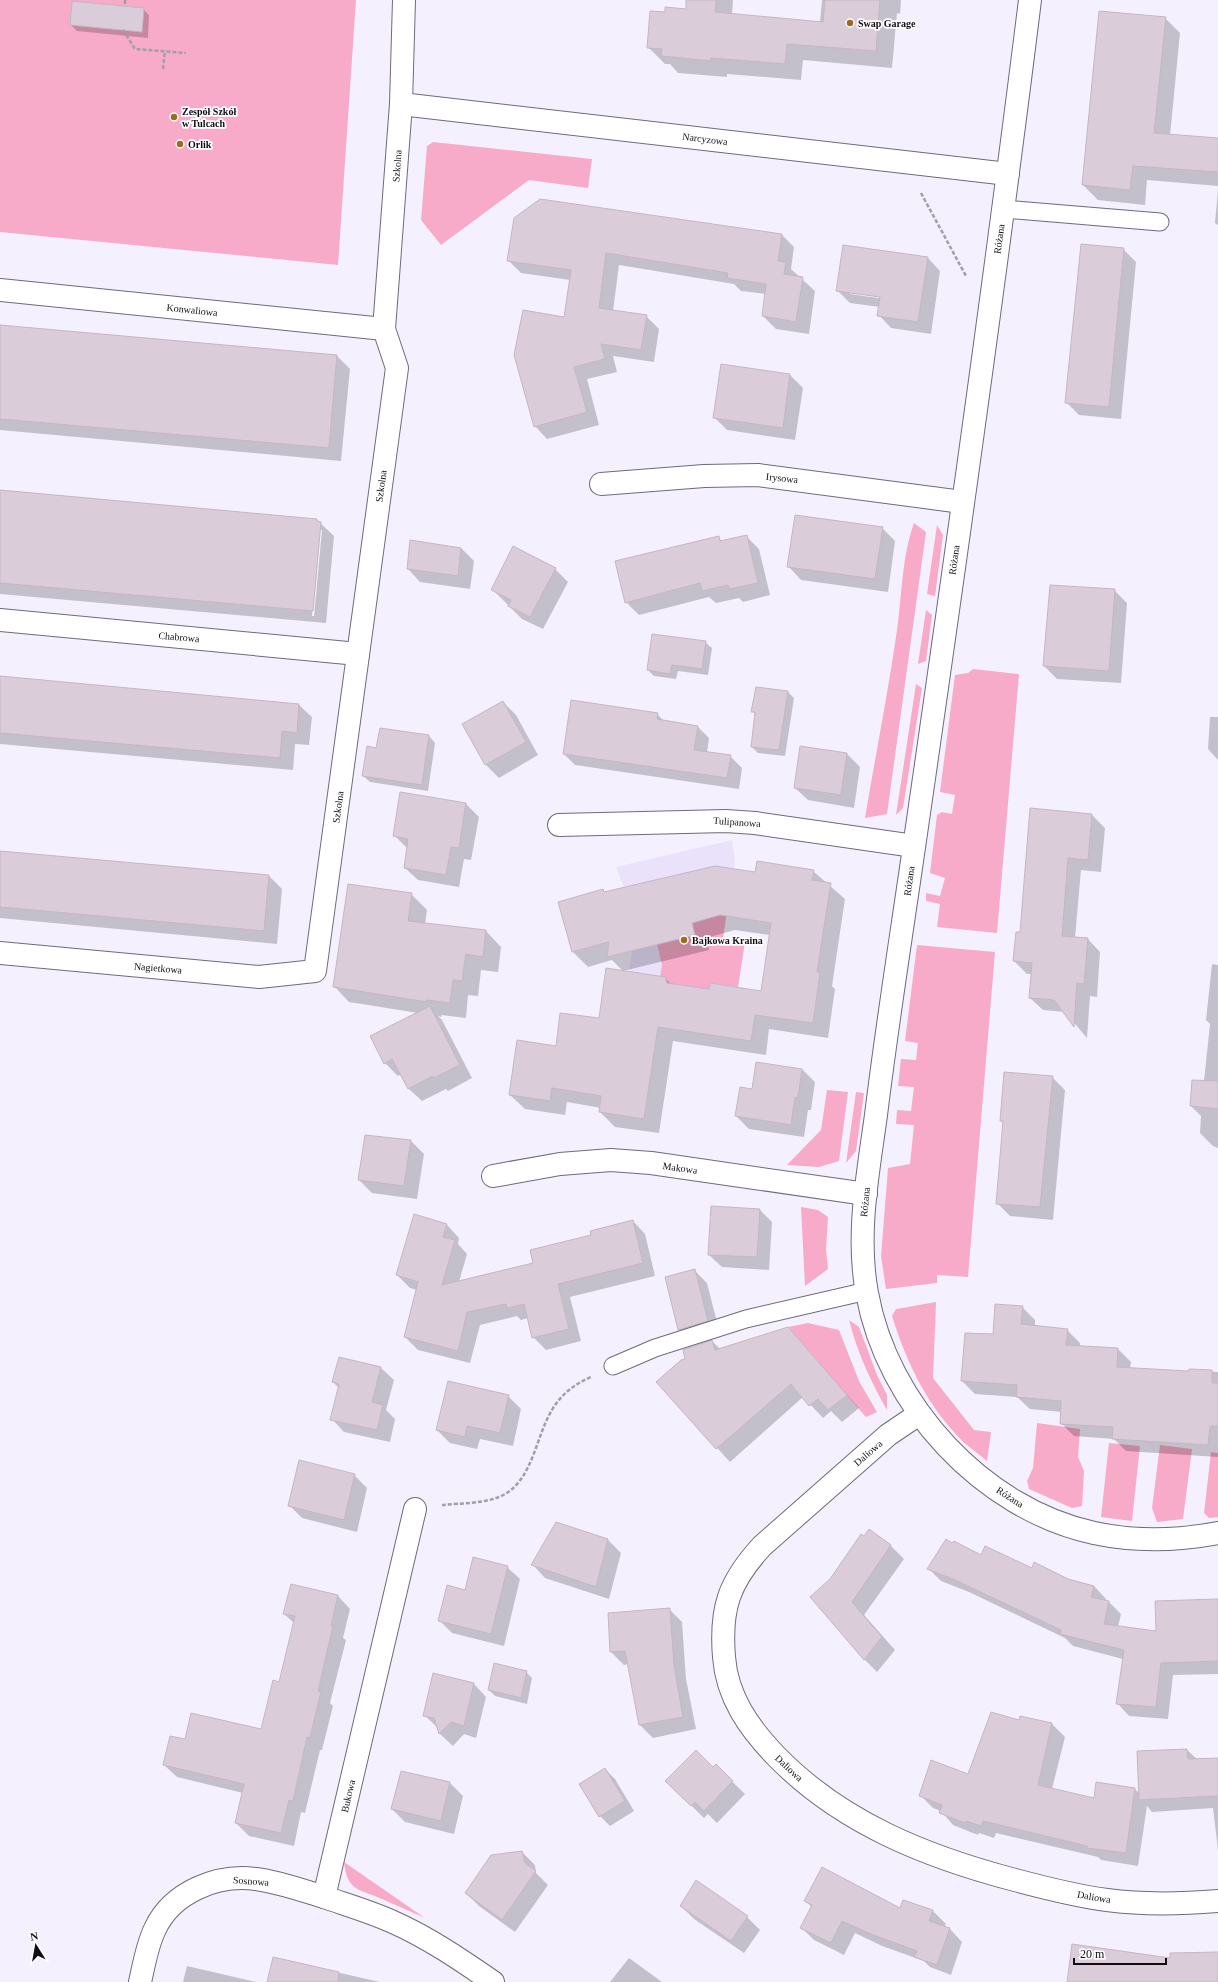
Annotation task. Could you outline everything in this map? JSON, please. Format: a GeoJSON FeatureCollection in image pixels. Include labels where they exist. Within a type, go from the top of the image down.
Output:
{"type":"FeatureCollection","features":[{"type":"Feature","properties":{"kind":"street","name":"Szkolna"},"geometry":{"type":"LineString","coordinates":[[315,971],[397,368],[384,329],[401,104],[404,0]]}},
{"type":"Feature","properties":{"kind":"street","name":"Różana"},"geometry":{"type":"LineString","coordinates":[[1030,0],[1008,174],[879,1088],[866,1194],[863,1252],[866,1291],[874,1321],[883,1346],[908,1397],[919,1414],[935,1434],[968,1467],[1009,1497],[1049,1519],[1088,1532],[1124,1539],[1180,1539],[1218,1533]]}},
{"type":"Feature","properties":{"kind":"street","name":"Narcyzowa"},"geometry":{"type":"LineString","coordinates":[[401,104],[1008,174]]}},
{"type":"Feature","properties":{"kind":"street","name":"Konwaliowa"},"geometry":{"type":"LineString","coordinates":[[0,290],[384,329]]}},
{"type":"Feature","properties":{"kind":"street","name":"Irysowa"},"geometry":{"type":"LineString","coordinates":[[601,484],[704,476],[758,475],[962,502]]}},
{"type":"Feature","properties":{"kind":"street","name":"Chabrowa"},"geometry":{"type":"LineString","coordinates":[[0,620],[358,654]]}},
{"type":"Feature","properties":{"kind":"street","name":"Tulipanowa"},"geometry":{"type":"LineString","coordinates":[[559,825],[726,821],[754,823],[914,846]]}},
{"type":"Feature","properties":{"kind":"street","name":"Nagietkowa"},"geometry":{"type":"LineString","coordinates":[[0,953],[259,978],[315,971]]}},
{"type":"Feature","properties":{"kind":"street","name":"Makowa"},"geometry":{"type":"LineString","coordinates":[[494,1176],[560,1164],[611,1160],[651,1163],[866,1194]]}},
{"type":"Feature","properties":{"kind":"street","name":"Daliowa"},"geometry":{"type":"LineString","coordinates":[[919,1414],[888,1435],[762,1546],[746,1563],[733,1583],[725,1608],[722,1635],[725,1665],[731,1690],[744,1718],[760,1740],[809,1787],[839,1808],[868,1825],[928,1853],[1007,1878],[1106,1900],[1150,1903],[1218,1901]]}},
{"type":"Feature","properties":{"kind":"street","name":"Bukowa"},"geometry":{"type":"LineString","coordinates":[[324,1897],[415,1509]]}},
{"type":"Feature","properties":{"kind":"street","name":"Sosnowa"},"geometry":{"type":"LineString","coordinates":[[140,1982],[155,1929],[166,1912],[181,1897],[204,1885],[230,1879],[254,1879],[278,1883],[324,1897]]}},
{"type":"Feature","properties":{"kind":"street"},"geometry":{"type":"LineString","coordinates":[[324,1897],[393,1922],[420,1935],[448,1951],[493,1982]]}},
{"type":"Feature","properties":{"kind":"lane"},"geometry":{"type":"LineString","coordinates":[[1003,209],[1160,222]]}},
{"type":"Feature","properties":{"kind":"lane"},"geometry":{"type":"LineString","coordinates":[[613,1366],[655,1348],[739,1321],[866,1291]]}},
{"type":"Feature","properties":{"kind":"path"},"geometry":{"type":"LineString","coordinates":[[125,0],[125,6]]}},
{"type":"Feature","properties":{"kind":"path"},"geometry":{"type":"LineString","coordinates":[[122,30],[135,49],[186,53]]}},
{"type":"Feature","properties":{"kind":"path"},"geometry":{"type":"LineString","coordinates":[[163,69],[165,51]]}},
{"type":"Feature","properties":{"kind":"path"},"geometry":{"type":"LineString","coordinates":[[922,192],[966,276]]}},
{"type":"Feature","properties":{"kind":"path"},"geometry":{"type":"LineString","coordinates":[[415,1509],[488,1500],[504,1495],[518,1484],[549,1415],[560,1398],[585,1380],[613,1366]]}},
{"type":"Feature","properties":{"kind":"shaded area","name":"Orlik"},"geometry":{"type":"Polygon","coordinates":[[[0,0],[356,0],[338,265],[0,232],[0,0]]]}},
{"type":"Feature","properties":{"kind":"shaded area"},"geometry":{"type":"Polygon","coordinates":[[[433,142],[592,159],[588,188],[529,180],[441,245],[421,220],[427,146],[433,142]]]}},
{"type":"Feature","properties":{"kind":"shaded area"},"geometry":{"type":"Polygon","coordinates":[[[914,523],[926,532],[887,814],[865,818],[898,623],[902,580],[914,523]]]}},
{"type":"Feature","properties":{"kind":"shaded area"},"geometry":{"type":"Polygon","coordinates":[[[937,525],[943,535],[935,596],[927,594],[937,525]]]}},
{"type":"Feature","properties":{"kind":"shaded area"},"geometry":{"type":"Polygon","coordinates":[[[926,610],[932,615],[926,661],[918,664],[926,610]]]}},
{"type":"Feature","properties":{"kind":"shaded area"},"geometry":{"type":"Polygon","coordinates":[[[973,669],[1019,674],[997,933],[937,927],[940,904],[926,901],[926,893],[940,896],[945,878],[930,873],[937,815],[942,812],[952,814],[955,795],[940,792],[955,675],[968,673],[973,669]]]}},
{"type":"Feature","properties":{"kind":"shaded area"},"geometry":{"type":"Polygon","coordinates":[[[916,684],[922,688],[903,808],[896,815],[916,684]]]}},
{"type":"Feature","properties":{"kind":"shaded area","name":"Bajkowa Kraina"},"geometry":{"type":"Polygon","coordinates":[[[732,840],[735,861],[723,938],[745,942],[734,1013],[755,1016],[751,1041],[621,1021],[635,932],[624,887],[616,867],[732,840]]]}},
{"type":"Feature","properties":{"kind":"shaded area"},"geometry":{"type":"Polygon","coordinates":[[[730,891],[723,938],[745,942],[738,987],[710,983],[709,989],[656,1004],[662,965],[657,944],[695,935],[692,923],[730,891]]]}},
{"type":"Feature","properties":{"kind":"shaded area"},"geometry":{"type":"Polygon","coordinates":[[[917,945],[995,952],[968,1277],[937,1275],[937,1283],[886,1289],[881,1256],[888,1168],[910,1164],[914,1125],[896,1124],[897,1110],[911,1111],[914,1087],[898,1086],[901,1059],[916,1060],[918,1043],[905,1041],[917,945]]]}},
{"type":"Feature","properties":{"kind":"shaded area"},"geometry":{"type":"Polygon","coordinates":[[[827,1090],[848,1092],[839,1161],[819,1167],[787,1165],[821,1130],[827,1090]]]}},
{"type":"Feature","properties":{"kind":"shaded area"},"geometry":{"type":"Polygon","coordinates":[[[856,1092],[864,1093],[856,1151],[846,1163],[856,1092]]]}},
{"type":"Feature","properties":{"kind":"shaded area"},"geometry":{"type":"Polygon","coordinates":[[[801,1207],[818,1210],[828,1217],[826,1249],[828,1269],[805,1286],[801,1207]]]}},
{"type":"Feature","properties":{"kind":"shaded area"},"geometry":{"type":"Polygon","coordinates":[[[936,1302],[933,1378],[974,1430],[991,1432],[987,1461],[958,1436],[933,1406],[909,1362],[897,1332],[892,1316],[896,1309],[936,1302]]]}},
{"type":"Feature","properties":{"kind":"shaded area"},"geometry":{"type":"Polygon","coordinates":[[[849,1320],[859,1327],[877,1375],[887,1395],[887,1410],[865,1366],[856,1344],[849,1320]]]}},
{"type":"Feature","properties":{"kind":"shaded area"},"geometry":{"type":"Polygon","coordinates":[[[808,1323],[839,1330],[859,1381],[877,1412],[866,1417],[788,1327],[808,1323]]]}},
{"type":"Feature","properties":{"kind":"shaded area"},"geometry":{"type":"Polygon","coordinates":[[[1037,1423],[1080,1429],[1078,1457],[1084,1471],[1082,1506],[1072,1508],[1029,1489],[1027,1481],[1033,1468],[1037,1423]]]}},
{"type":"Feature","properties":{"kind":"shaded area"},"geometry":{"type":"Polygon","coordinates":[[[1109,1443],[1140,1446],[1132,1521],[1101,1517],[1109,1443]]]}},
{"type":"Feature","properties":{"kind":"shaded area"},"geometry":{"type":"Polygon","coordinates":[[[1160,1445],[1192,1449],[1183,1519],[1157,1522],[1152,1508],[1160,1445]]]}},
{"type":"Feature","properties":{"kind":"shaded area"},"geometry":{"type":"Polygon","coordinates":[[[1211,1452],[1218,1453],[1218,1517],[1209,1518],[1204,1513],[1211,1452]]]}},
{"type":"Feature","properties":{"kind":"shaded area"},"geometry":{"type":"Polygon","coordinates":[[[344,1862],[425,1918],[356,1888],[348,1879],[344,1862]]]}},
{"type":"Feature","properties":{"kind":"building"},"geometry":{"type":"Polygon","coordinates":[[[686,0],[716,0],[715,12],[823,22],[825,0],[880,0],[876,51],[787,44],[785,64],[711,58],[711,61],[661,56],[662,49],[647,48],[650,11],[665,12],[665,7],[686,9],[686,0]]]}},
{"type":"Feature","properties":{"kind":"building"},"geometry":{"type":"Polygon","coordinates":[[[72,1],[144,8],[142,32],[70,25],[72,1]]]}},
{"type":"Feature","properties":{"kind":"building"},"geometry":{"type":"Polygon","coordinates":[[[1099,11],[1166,17],[1154,133],[1218,138],[1218,172],[1133,166],[1130,190],[1082,185],[1099,11]]]}},
{"type":"Feature","properties":{"kind":"building"},"geometry":{"type":"Polygon","coordinates":[[[540,199],[782,234],[778,261],[786,262],[784,274],[803,277],[796,322],[762,316],[766,284],[727,278],[728,273],[606,253],[599,308],[647,315],[641,350],[601,344],[605,359],[574,367],[587,412],[534,427],[514,355],[523,310],[564,317],[571,270],[507,261],[514,218],[540,199]]]}},
{"type":"Feature","properties":{"kind":"building"},"geometry":{"type":"Polygon","coordinates":[[[1081,244],[1124,248],[1109,407],[1065,403],[1081,244]]]}},
{"type":"Feature","properties":{"kind":"building"},"geometry":{"type":"Polygon","coordinates":[[[843,245],[928,257],[918,322],[877,316],[880,297],[836,291],[843,245]]]}},
{"type":"Feature","properties":{"kind":"building"},"geometry":{"type":"Polygon","coordinates":[[[0,325],[337,355],[329,448],[0,419],[0,325]]]}},
{"type":"Feature","properties":{"kind":"building"},"geometry":{"type":"Polygon","coordinates":[[[721,364],[790,374],[783,428],[713,418],[721,364]]]}},
{"type":"Feature","properties":{"kind":"building"},"geometry":{"type":"Polygon","coordinates":[[[0,490],[317,519],[317,521],[321,522],[313,611],[0,583],[0,490]]]}},
{"type":"Feature","properties":{"kind":"building"},"geometry":{"type":"Polygon","coordinates":[[[795,515],[883,527],[875,579],[787,567],[795,515]]]}},
{"type":"Feature","properties":{"kind":"building"},"geometry":{"type":"Polygon","coordinates":[[[747,535],[758,583],[730,589],[728,585],[702,591],[700,583],[625,603],[615,561],[719,536],[720,541],[747,535]]]}},
{"type":"Feature","properties":{"kind":"building"},"geometry":{"type":"Polygon","coordinates":[[[410,540],[461,548],[458,576],[407,569],[410,540]]]}},
{"type":"Feature","properties":{"kind":"building"},"geometry":{"type":"Polygon","coordinates":[[[513,546],[556,568],[530,617],[508,606],[511,600],[491,590],[513,546]]]}},
{"type":"Feature","properties":{"kind":"building"},"geometry":{"type":"Polygon","coordinates":[[[1050,585],[1115,589],[1109,671],[1043,666],[1050,585]]]}},
{"type":"Feature","properties":{"kind":"building"},"geometry":{"type":"Polygon","coordinates":[[[652,634],[706,641],[702,669],[672,665],[670,674],[647,670],[652,634]]]}},
{"type":"Feature","properties":{"kind":"building"},"geometry":{"type":"Polygon","coordinates":[[[0,676],[299,704],[297,733],[282,731],[280,758],[0,733],[0,676]]]}},
{"type":"Feature","properties":{"kind":"building"},"geometry":{"type":"Polygon","coordinates":[[[756,687],[788,691],[779,750],[751,747],[755,712],[751,712],[756,687]]]}},
{"type":"Feature","properties":{"kind":"building"},"geometry":{"type":"Polygon","coordinates":[[[571,700],[658,713],[657,719],[698,726],[694,750],[731,755],[727,778],[563,754],[571,700]]]}},
{"type":"Feature","properties":{"kind":"building"},"geometry":{"type":"Polygon","coordinates":[[[503,701],[526,742],[485,765],[462,724],[503,701]]]}},
{"type":"Feature","properties":{"kind":"building"},"geometry":{"type":"Polygon","coordinates":[[[380,728],[429,735],[422,785],[362,776],[367,746],[376,748],[380,728]]]}},
{"type":"Feature","properties":{"kind":"building"},"geometry":{"type":"Polygon","coordinates":[[[800,746],[847,753],[841,795],[794,788],[800,746]]]}},
{"type":"Feature","properties":{"kind":"building"},"geometry":{"type":"Polygon","coordinates":[[[400,792],[466,803],[459,848],[451,847],[446,875],[404,868],[408,839],[393,836],[400,792]]]}},
{"type":"Feature","properties":{"kind":"building"},"geometry":{"type":"Polygon","coordinates":[[[1030,808],[1092,814],[1088,860],[1068,858],[1062,936],[1088,938],[1084,984],[1077,983],[1074,1027],[1054,1000],[1029,998],[1032,963],[1013,961],[1016,932],[1020,932],[1030,808]]]}},
{"type":"Feature","properties":{"kind":"building"},"geometry":{"type":"Polygon","coordinates":[[[0,851],[269,875],[264,931],[0,907],[0,851]]]}},
{"type":"Feature","properties":{"kind":"building"},"geometry":{"type":"Polygon","coordinates":[[[757,861],[814,870],[812,880],[831,883],[817,972],[820,973],[813,1023],[755,1015],[751,1041],[658,1027],[644,1119],[599,1112],[601,1096],[552,1088],[550,1101],[509,1095],[517,1040],[556,1046],[560,1013],[599,1018],[606,968],[665,977],[667,983],[709,989],[710,983],[761,991],[771,923],[720,915],[692,923],[695,935],[607,957],[609,942],[572,952],[558,902],[603,889],[604,892],[715,866],[755,872],[757,861]]]}},
{"type":"Feature","properties":{"kind":"building"},"geometry":{"type":"Polygon","coordinates":[[[348,884],[412,893],[408,921],[486,930],[483,957],[466,954],[462,981],[453,980],[450,1003],[426,1000],[427,1002],[333,987],[348,884]]]}},
{"type":"Feature","properties":{"kind":"building"},"geometry":{"type":"Polygon","coordinates":[[[430,1006],[460,1065],[434,1078],[433,1076],[408,1089],[392,1059],[384,1064],[370,1036],[430,1006]]]}},
{"type":"Feature","properties":{"kind":"building"},"geometry":{"type":"Polygon","coordinates":[[[756,1062],[802,1069],[798,1098],[795,1097],[791,1125],[735,1116],[740,1087],[752,1089],[756,1062]]]}},
{"type":"Feature","properties":{"kind":"building"},"geometry":{"type":"Polygon","coordinates":[[[1004,1072],[1053,1076],[1040,1207],[996,1204],[1003,1121],[1000,1121],[1004,1072]]]}},
{"type":"Feature","properties":{"kind":"building"},"geometry":{"type":"Polygon","coordinates":[[[1192,1080],[1218,1081],[1218,1109],[1190,1106],[1192,1080]]]}},
{"type":"Feature","properties":{"kind":"building"},"geometry":{"type":"Polygon","coordinates":[[[365,1135],[411,1140],[404,1186],[358,1180],[365,1135]]]}},
{"type":"Feature","properties":{"kind":"building"},"geometry":{"type":"Polygon","coordinates":[[[711,1206],[760,1209],[757,1257],[708,1255],[711,1206]]]}},
{"type":"Feature","properties":{"kind":"building"},"geometry":{"type":"Polygon","coordinates":[[[414,1214],[447,1224],[443,1237],[455,1240],[442,1285],[533,1263],[530,1250],[591,1235],[590,1231],[633,1220],[643,1263],[558,1284],[569,1329],[532,1338],[524,1304],[507,1308],[506,1304],[467,1312],[458,1351],[404,1337],[418,1282],[396,1275],[414,1214]]]}},
{"type":"Feature","properties":{"kind":"building"},"geometry":{"type":"Polygon","coordinates":[[[695,1269],[708,1321],[678,1330],[665,1277],[695,1269]]]}},
{"type":"Feature","properties":{"kind":"building"},"geometry":{"type":"Polygon","coordinates":[[[995,1304],[1023,1306],[1021,1324],[1068,1329],[1066,1345],[1118,1348],[1117,1367],[1188,1371],[1189,1369],[1212,1370],[1212,1383],[1218,1383],[1218,1426],[1210,1426],[1208,1445],[1112,1439],[1113,1427],[1060,1424],[1061,1401],[1016,1397],[1017,1385],[961,1381],[965,1333],[993,1334],[995,1304]]]}},
{"type":"Feature","properties":{"kind":"building"},"geometry":{"type":"Polygon","coordinates":[[[788,1327],[847,1395],[828,1410],[818,1399],[809,1406],[791,1384],[716,1449],[656,1382],[681,1360],[685,1359],[683,1350],[712,1340],[715,1350],[788,1327]]]}},
{"type":"Feature","properties":{"kind":"building"},"geometry":{"type":"Polygon","coordinates":[[[339,1357],[381,1367],[372,1402],[383,1405],[377,1430],[330,1420],[339,1384],[332,1382],[339,1357]]]}},
{"type":"Feature","properties":{"kind":"building"},"geometry":{"type":"Polygon","coordinates":[[[448,1381],[509,1395],[500,1433],[467,1426],[465,1437],[436,1430],[448,1381]]]}},
{"type":"Feature","properties":{"kind":"building"},"geometry":{"type":"Polygon","coordinates":[[[299,1460],[355,1474],[344,1520],[288,1506],[299,1460]]]}},
{"type":"Feature","properties":{"kind":"building"},"geometry":{"type":"Polygon","coordinates":[[[556,1522],[608,1539],[596,1587],[531,1565],[556,1522]]]}},
{"type":"Feature","properties":{"kind":"building"},"geometry":{"type":"Polygon","coordinates":[[[869,1529],[891,1545],[852,1602],[882,1637],[864,1660],[810,1597],[830,1579],[861,1534],[864,1536],[869,1529]]]}},
{"type":"Feature","properties":{"kind":"building"},"geometry":{"type":"Polygon","coordinates":[[[946,1539],[952,1543],[954,1541],[981,1555],[985,1546],[1032,1568],[1034,1562],[1068,1579],[1094,1586],[1091,1597],[1109,1601],[1104,1624],[1156,1631],[1155,1601],[1218,1599],[1218,1661],[1161,1663],[1156,1707],[1116,1704],[1124,1650],[1060,1634],[1061,1630],[955,1580],[927,1569],[946,1539]]]}},
{"type":"Feature","properties":{"kind":"building"},"geometry":{"type":"Polygon","coordinates":[[[473,1557],[508,1566],[491,1634],[438,1621],[447,1585],[465,1590],[473,1557]]]}},
{"type":"Feature","properties":{"kind":"building"},"geometry":{"type":"Polygon","coordinates":[[[291,1584],[338,1595],[331,1626],[333,1626],[318,1691],[321,1692],[310,1738],[307,1737],[293,1801],[289,1800],[281,1833],[235,1823],[244,1784],[163,1765],[170,1736],[185,1739],[191,1713],[261,1729],[273,1680],[279,1682],[295,1616],[283,1614],[291,1584]]]}},
{"type":"Feature","properties":{"kind":"building"},"geometry":{"type":"Polygon","coordinates":[[[670,1608],[674,1665],[683,1717],[639,1725],[625,1651],[610,1652],[608,1613],[670,1608]]]}},
{"type":"Feature","properties":{"kind":"building"},"geometry":{"type":"Polygon","coordinates":[[[494,1663],[527,1671],[521,1698],[488,1690],[494,1663]]]}},
{"type":"Feature","properties":{"kind":"building"},"geometry":{"type":"Polygon","coordinates":[[[433,1673],[474,1683],[464,1726],[451,1722],[439,1734],[434,1718],[423,1716],[433,1673]]]}},
{"type":"Feature","properties":{"kind":"building"},"geometry":{"type":"Polygon","coordinates":[[[991,1712],[1019,1720],[1020,1716],[1052,1723],[1038,1785],[1094,1798],[1096,1782],[1135,1788],[1126,1853],[1087,1848],[1087,1846],[983,1821],[981,1826],[966,1821],[965,1823],[939,1813],[942,1805],[919,1796],[931,1760],[968,1774],[991,1712]]]}},
{"type":"Feature","properties":{"kind":"building"},"geometry":{"type":"Polygon","coordinates":[[[1187,1749],[1188,1759],[1218,1758],[1218,1796],[1139,1800],[1137,1751],[1187,1749]]]}},
{"type":"Feature","properties":{"kind":"building"},"geometry":{"type":"Polygon","coordinates":[[[696,1750],[713,1767],[716,1764],[733,1781],[704,1811],[695,1802],[691,1806],[665,1781],[696,1750]]]}},
{"type":"Feature","properties":{"kind":"building"},"geometry":{"type":"Polygon","coordinates":[[[605,1768],[625,1801],[599,1817],[579,1784],[605,1768]]]}},
{"type":"Feature","properties":{"kind":"building"},"geometry":{"type":"Polygon","coordinates":[[[401,1771],[450,1782],[441,1821],[391,1809],[401,1771]]]}},
{"type":"Feature","properties":{"kind":"building"},"geometry":{"type":"Polygon","coordinates":[[[522,1851],[525,1863],[536,1871],[502,1920],[465,1893],[491,1855],[522,1851]]]}},
{"type":"Feature","properties":{"kind":"building"},"geometry":{"type":"Polygon","coordinates":[[[822,1867],[900,1908],[903,1900],[933,1910],[929,1921],[950,1928],[937,1965],[914,1957],[917,1951],[868,1933],[842,1921],[831,1943],[800,1928],[812,1905],[804,1901],[822,1867]]]}},
{"type":"Feature","properties":{"kind":"building"},"geometry":{"type":"Polygon","coordinates":[[[696,1880],[748,1916],[731,1941],[680,1906],[696,1880]]]}},
{"type":"Feature","properties":{"kind":"building"},"geometry":{"type":"Polygon","coordinates":[[[1072,1944],[1170,1958],[1170,1953],[1218,1952],[1218,1982],[1067,1982],[1072,1944]]]}},
{"type":"Feature","properties":{"kind":"building"},"geometry":{"type":"Polygon","coordinates":[[[273,1957],[339,1972],[338,1982],[267,1982],[273,1957]]]}},
{"type":"Feature","properties":{"kind":"place","name":"Swap Garage"},"geometry":{"type":"Point","coordinates":[850,23]}},
{"type":"Feature","properties":{"kind":"place","name":"Zespół Szkół w Tulcach"},"geometry":{"type":"Point","coordinates":[174,117]}},
{"type":"Feature","properties":{"kind":"place","name":"Orlik"},"geometry":{"type":"Point","coordinates":[180,144]}},
{"type":"Feature","properties":{"kind":"place","name":"Bajkowa Kraina"},"geometry":{"type":"Point","coordinates":[684,940]}}]}
